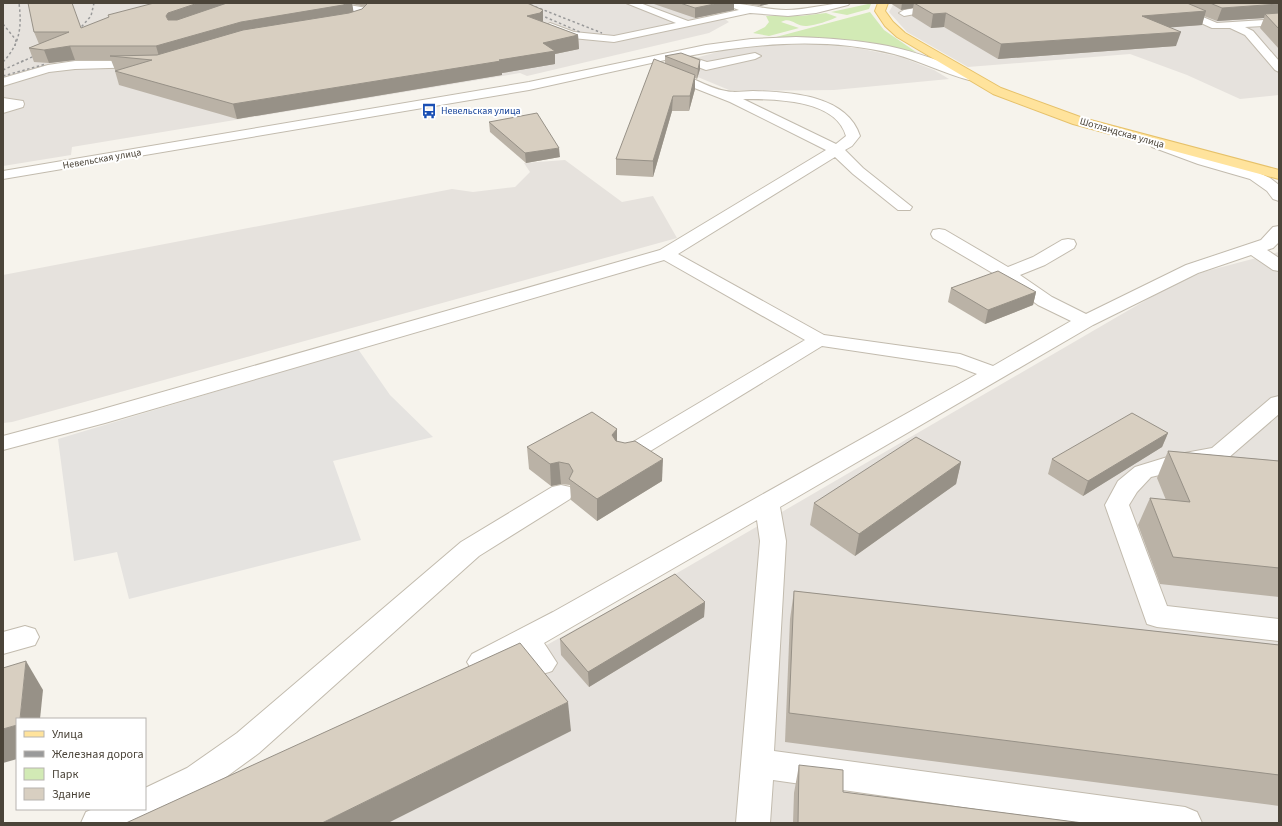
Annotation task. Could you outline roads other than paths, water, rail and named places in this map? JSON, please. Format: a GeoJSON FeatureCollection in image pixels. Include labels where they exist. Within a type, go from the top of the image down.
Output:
{"type":"FeatureCollection","features":[{"type":"Feature","properties":{"kind":"main road","name":"Шотландская улица"},"geometry":{"type":"LineString","coordinates":[[883,3],[880,11],[901,35],[997,91],[1078,121],[1279,175]]}},
{"type":"Feature","properties":{"kind":"street"},"geometry":{"type":"LineString","coordinates":[[317,3],[361,10],[365,14],[360,18],[333,24]]}},
{"type":"Feature","properties":{"kind":"street"},"geometry":{"type":"LineString","coordinates":[[631,3],[688,24]]}},
{"type":"Feature","properties":{"kind":"street"},"geometry":{"type":"LineString","coordinates":[[725,3],[753,16],[759,22]]}},
{"type":"Feature","properties":{"kind":"street"},"geometry":{"type":"LineString","coordinates":[[547,25],[572,35],[614,39],[688,24],[740,9],[796,14],[811,12],[845,3]]}},
{"type":"Feature","properties":{"kind":"street"},"geometry":{"type":"LineString","coordinates":[[904,13],[959,3]]}},
{"type":"Feature","properties":{"kind":"street"},"geometry":{"type":"LineString","coordinates":[[1162,3],[1216,26],[1279,22]]}},
{"type":"Feature","properties":{"kind":"street"},"geometry":{"type":"LineString","coordinates":[[1231,25],[1249,33],[1279,68]]}},
{"type":"Feature","properties":{"kind":"street"},"geometry":{"type":"LineString","coordinates":[[673,54],[688,46],[736,33]]}},
{"type":"Feature","properties":{"kind":"street"},"geometry":{"type":"LineString","coordinates":[[673,54],[748,42],[824,41],[886,48],[927,60],[969,76]]}},
{"type":"Feature","properties":{"kind":"street"},"geometry":{"type":"LineString","coordinates":[[673,54],[706,66],[725,60],[766,54]]}},
{"type":"Feature","properties":{"kind":"street","name":"Невельская улица"},"geometry":{"type":"LineString","coordinates":[[3,175],[529,86],[673,54]]}},
{"type":"Feature","properties":{"kind":"street"},"geometry":{"type":"LineString","coordinates":[[641,62],[723,95],[835,149],[858,171],[904,207]]}},
{"type":"Feature","properties":{"kind":"street"},"geometry":{"type":"LineString","coordinates":[[3,82],[48,69],[75,65],[156,64]]}},
{"type":"Feature","properties":{"kind":"street"},"geometry":{"type":"LineString","coordinates":[[3,443],[97,418],[666,254],[847,143],[853,136],[849,125],[832,110],[807,101],[763,96],[723,95]]}},
{"type":"Feature","properties":{"kind":"street"},"geometry":{"type":"LineString","coordinates":[[3,102],[18,104],[3,110]]}},
{"type":"Feature","properties":{"kind":"street"},"geometry":{"type":"LineString","coordinates":[[1154,142],[1202,160],[1253,175],[1276,190],[1279,196]]}},
{"type":"Feature","properties":{"kind":"street"},"geometry":{"type":"LineString","coordinates":[[468,669],[563,620],[1086,321],[1138,294],[1192,269],[1267,244],[1278,234],[1279,231]]}},
{"type":"Feature","properties":{"kind":"street"},"geometry":{"type":"LineString","coordinates":[[939,234],[1007,274],[1045,302],[1086,321]]}},
{"type":"Feature","properties":{"kind":"street"},"geometry":{"type":"LineString","coordinates":[[1007,274],[1039,261],[1068,244]]}},
{"type":"Feature","properties":{"kind":"street"},"geometry":{"type":"LineString","coordinates":[[1254,249],[1279,266]]}},
{"type":"Feature","properties":{"kind":"street"},"geometry":{"type":"LineString","coordinates":[[666,254],[819,340],[960,360],[993,373]]}},
{"type":"Feature","properties":{"kind":"street"},"geometry":{"type":"LineString","coordinates":[[626,456],[819,340]]}},
{"type":"Feature","properties":{"kind":"street"},"geometry":{"type":"LineString","coordinates":[[1279,403],[1219,454],[1174,462],[1143,472],[1127,487],[1117,505],[1157,616],[1279,630]]}},
{"type":"Feature","properties":{"kind":"street"},"geometry":{"type":"LineString","coordinates":[[146,804],[199,778],[248,743],[470,549],[561,493]]}},
{"type":"Feature","properties":{"kind":"street"},"geometry":{"type":"LineString","coordinates":[[753,823],[773,541],[767,503]]}},
{"type":"Feature","properties":{"kind":"street"},"geometry":{"type":"LineString","coordinates":[[526,639],[542,663]]}},
{"type":"Feature","properties":{"kind":"street"},"geometry":{"type":"LineString","coordinates":[[757,763],[1185,823]]}},
{"type":"Feature","properties":{"kind":"street"},"geometry":{"type":"LineString","coordinates":[[98,823],[134,810]]}},
{"type":"Feature","properties":{"kind":"railway"},"geometry":{"type":"LineString","coordinates":[[15,43],[20,27],[19,3]]}},
{"type":"Feature","properties":{"kind":"railway"},"geometry":{"type":"LineString","coordinates":[[75,34],[91,16],[94,3]]}},
{"type":"Feature","properties":{"kind":"railway"},"geometry":{"type":"LineString","coordinates":[[526,3],[602,33]]}},
{"type":"Feature","properties":{"kind":"railway"},"geometry":{"type":"LineString","coordinates":[[536,13],[580,32]]}},
{"type":"Feature","properties":{"kind":"railway"},"geometry":{"type":"LineString","coordinates":[[3,24],[16,40],[15,43]]}},
{"type":"Feature","properties":{"kind":"railway"},"geometry":{"type":"LineString","coordinates":[[3,62],[15,43]]}},
{"type":"Feature","properties":{"kind":"railway"},"geometry":{"type":"LineString","coordinates":[[21,62],[41,53]]}},
{"type":"Feature","properties":{"kind":"railway"},"geometry":{"type":"LineString","coordinates":[[3,70],[25,60]]}},
{"type":"Feature","properties":{"kind":"railway"},"geometry":{"type":"LineString","coordinates":[[3,76],[46,64]]}},
{"type":"Feature","properties":{"kind":"place","name":"Невельская улица"},"geometry":{"type":"Point","coordinates":[429,111]}}]}
